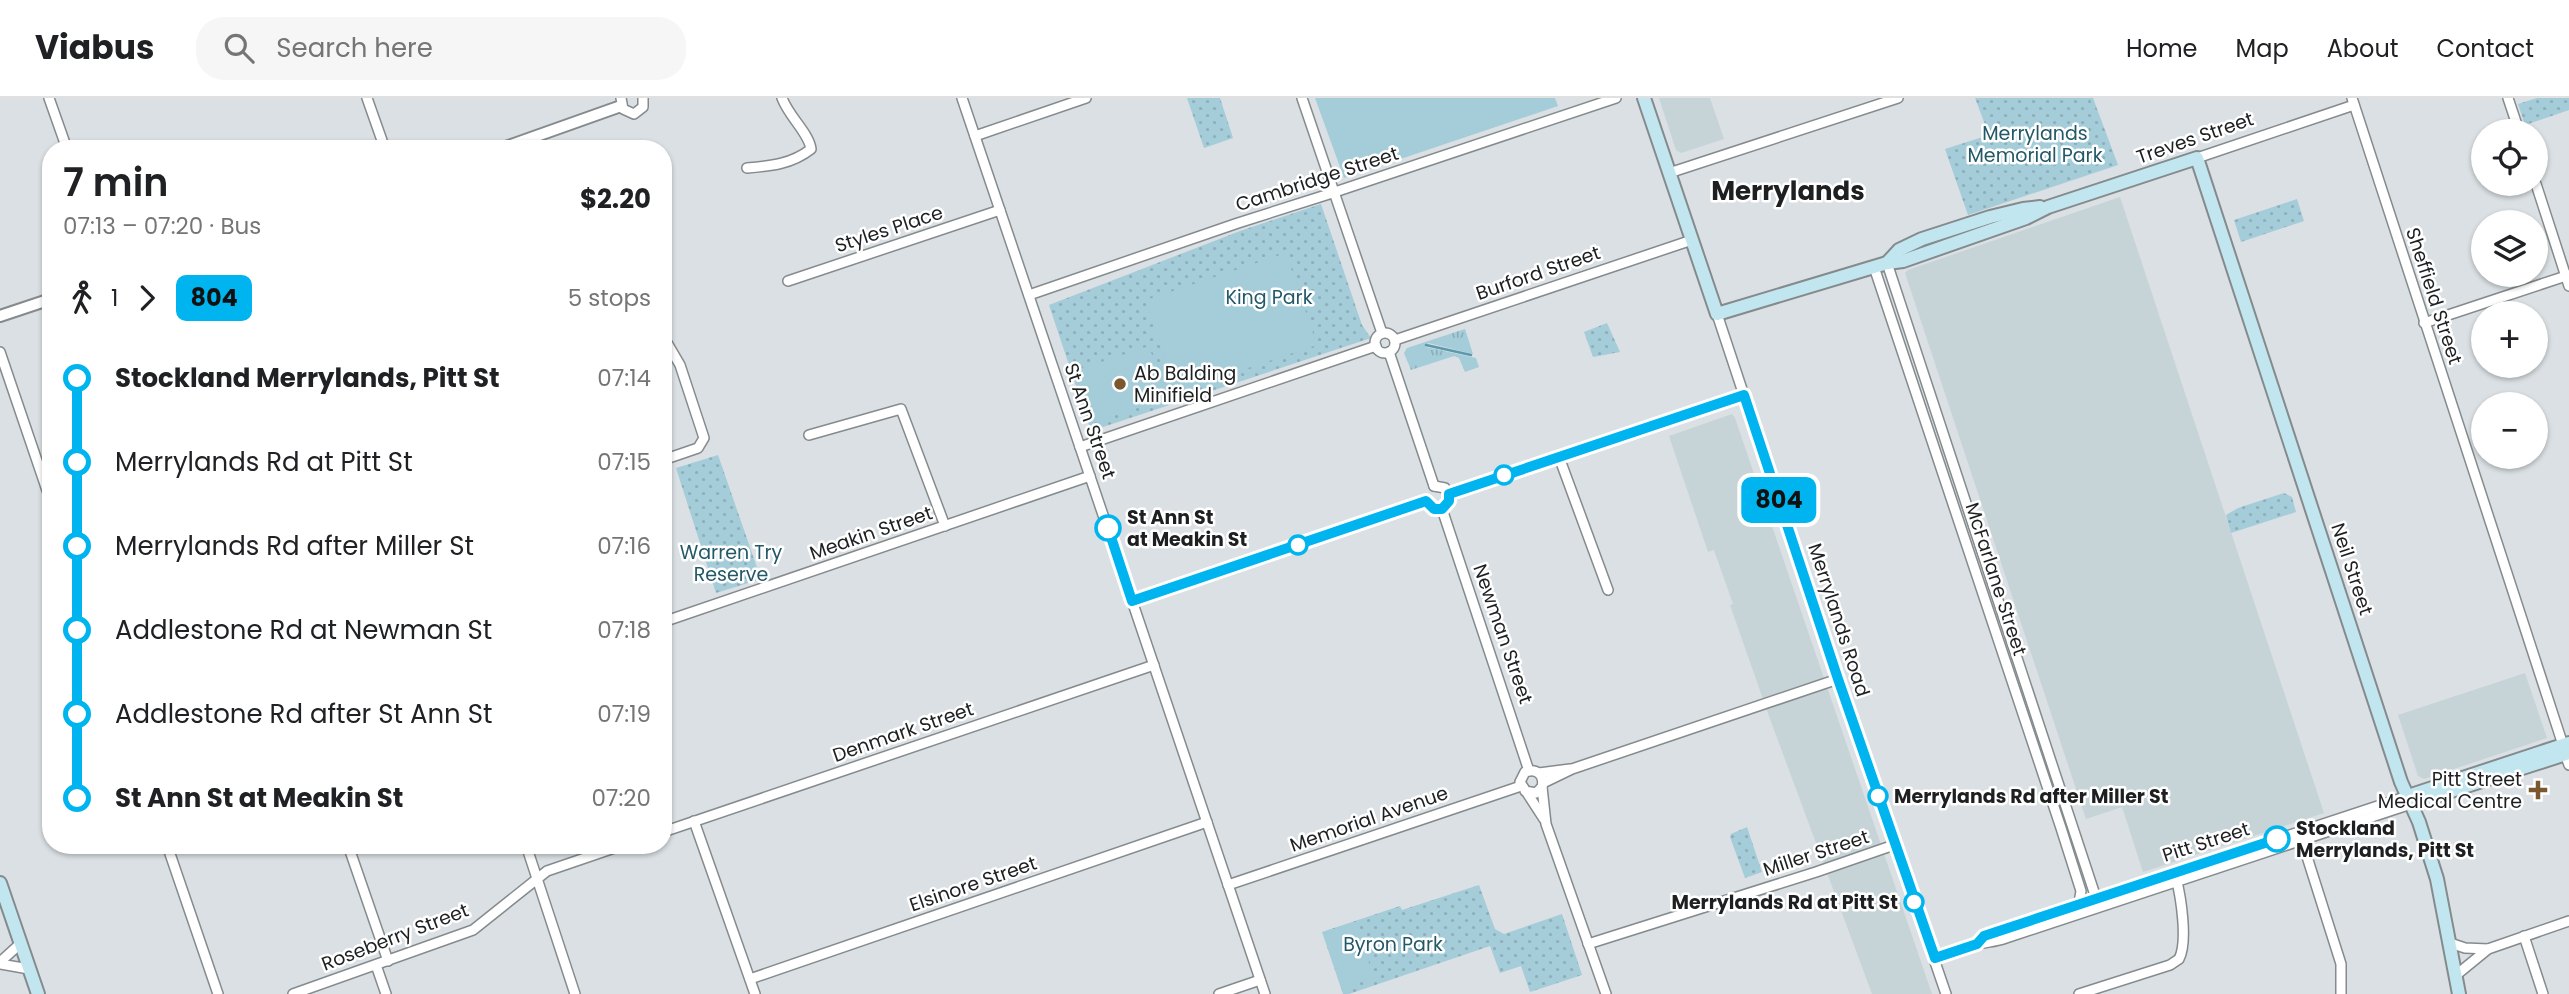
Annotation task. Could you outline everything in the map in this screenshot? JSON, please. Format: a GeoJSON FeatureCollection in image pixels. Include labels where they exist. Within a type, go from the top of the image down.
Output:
{"type":"FeatureCollection","features":[{"type":"Feature","properties":{"kind":"main road","name":"Merrylands Road"},"geometry":{"type":"LineString","coordinates":[[1644,98],[1717,314]]}},
{"type":"Feature","properties":{"kind":"main road","name":"Treves Street"},"geometry":{"type":"LineString","coordinates":[[1717,314],[1887,262],[1903,261],[2025,218],[2048,206],[2197,158]]}},
{"type":"Feature","properties":{"kind":"main road","name":"Neil Street"},"geometry":{"type":"LineString","coordinates":[[2197,158],[2437,879],[2459,994]]}},
{"type":"Feature","properties":{"kind":"main road","name":"Pitt Street"},"geometry":{"type":"LineString","coordinates":[[2409,800],[2567,752]]}},
{"type":"Feature","properties":{"kind":"main road"},"geometry":{"type":"LineString","coordinates":[[0,883],[38,994]]}},
{"type":"Feature","properties":{"kind":"street"},"geometry":{"type":"LineString","coordinates":[[49,98],[63,140]]}},
{"type":"Feature","properties":{"kind":"street"},"geometry":{"type":"LineString","coordinates":[[367,98],[382,140]]}},
{"type":"Feature","properties":{"kind":"street"},"geometry":{"type":"LineString","coordinates":[[523,140],[621,102],[629,114],[637,113],[643,107],[644,98]]}},
{"type":"Feature","properties":{"kind":"street"},"geometry":{"type":"LineString","coordinates":[[747,167],[780,164],[801,157],[811,149],[810,140],[793,120],[782,98]]}},
{"type":"Feature","properties":{"kind":"street","name":"St Ann Street"},"geometry":{"type":"LineString","coordinates":[[962,98],[1265,994]]}},
{"type":"Feature","properties":{"kind":"street"},"geometry":{"type":"LineString","coordinates":[[975,136],[1086,98]]}},
{"type":"Feature","properties":{"kind":"street"},"geometry":{"type":"LineString","coordinates":[[1302,98],[1382,333]]}},
{"type":"Feature","properties":{"kind":"street","name":"Cambridge Street"},"geometry":{"type":"LineString","coordinates":[[1029,295],[1616,98]]}},
{"type":"Feature","properties":{"kind":"street"},"geometry":{"type":"LineString","coordinates":[[1669,173],[1898,98]]}},
{"type":"Feature","properties":{"kind":"street"},"geometry":{"type":"LineString","coordinates":[[2508,98],[2515,119]]}},
{"type":"Feature","properties":{"kind":"street","name":"Treves Street"},"geometry":{"type":"LineString","coordinates":[[2197,158],[2353,102]]}},
{"type":"Feature","properties":{"kind":"street","name":"Sheffield Street"},"geometry":{"type":"LineString","coordinates":[[2353,102],[2567,752]]}},
{"type":"Feature","properties":{"kind":"street"},"geometry":{"type":"LineString","coordinates":[[2540,196],[2569,286]]}},
{"type":"Feature","properties":{"kind":"street","name":"Styles Place"},"geometry":{"type":"LineString","coordinates":[[788,281],[1000,210]]}},
{"type":"Feature","properties":{"kind":"street","name":"Burford Street"},"geometry":{"type":"LineString","coordinates":[[1395,340],[1692,240]]}},
{"type":"Feature","properties":{"kind":"street","name":"McFarlane Street"},"geometry":{"type":"LineString","coordinates":[[1887,262],[2096,898]]}},
{"type":"Feature","properties":{"kind":"street","name":"McFarlane Street"},"geometry":{"type":"LineString","coordinates":[[1874,267],[2061,828],[2081,891],[2079,904]]}},
{"type":"Feature","properties":{"kind":"street"},"geometry":{"type":"LineString","coordinates":[[2424,323],[2567,275]]}},
{"type":"Feature","properties":{"kind":"street"},"geometry":{"type":"LineString","coordinates":[[0,316],[42,302]]}},
{"type":"Feature","properties":{"kind":"street","name":"Merrylands Road"},"geometry":{"type":"LineString","coordinates":[[1717,314],[1838,679],[1947,994]]}},
{"type":"Feature","properties":{"kind":"street"},"geometry":{"type":"LineString","coordinates":[[1382,333],[1389,333],[1395,340],[1395,346],[1388,352],[1380,351],[1376,346],[1377,337],[1382,333]]}},
{"type":"Feature","properties":{"kind":"street"},"geometry":{"type":"LineString","coordinates":[[1080,447],[1376,346]]}},
{"type":"Feature","properties":{"kind":"street"},"geometry":{"type":"LineString","coordinates":[[672,351],[680,365],[703,433],[703,443],[698,448],[672,457]]}},
{"type":"Feature","properties":{"kind":"street"},"geometry":{"type":"LineString","coordinates":[[0,352],[42,476]]}},
{"type":"Feature","properties":{"kind":"street"},"geometry":{"type":"LineString","coordinates":[[1388,352],[1434,486]]}},
{"type":"Feature","properties":{"kind":"street"},"geometry":{"type":"LineString","coordinates":[[1449,494],[1744,395]]}},
{"type":"Feature","properties":{"kind":"street"},"geometry":{"type":"LineString","coordinates":[[809,435],[901,409],[945,526]]}},
{"type":"Feature","properties":{"kind":"street"},"geometry":{"type":"LineString","coordinates":[[1559,457],[1608,590]]}},
{"type":"Feature","properties":{"kind":"street","name":"Meakin Street"},"geometry":{"type":"LineString","coordinates":[[672,619],[1090,476]]}},
{"type":"Feature","properties":{"kind":"street"},"geometry":{"type":"LineString","coordinates":[[1434,486],[1441,486],[1449,494],[1449,501],[1442,509],[1434,509],[1426,501],[1428,491],[1434,486]]}},
{"type":"Feature","properties":{"kind":"street"},"geometry":{"type":"LineString","coordinates":[[1132,601],[1426,501]]}},
{"type":"Feature","properties":{"kind":"street","name":"Newman Street"},"geometry":{"type":"LineString","coordinates":[[1442,509],[1529,771]]}},
{"type":"Feature","properties":{"kind":"street","name":"Denmark Street"},"geometry":{"type":"LineString","coordinates":[[672,829],[1154,665]]}},
{"type":"Feature","properties":{"kind":"street"},"geometry":{"type":"LineString","coordinates":[[1523,789],[1536,793],[1543,785],[1572,769],[1838,679]]}},
{"type":"Feature","properties":{"kind":"street"},"geometry":{"type":"LineString","coordinates":[[1572,769],[1539,773],[1529,771],[1522,775],[1523,789],[1546,824],[1606,994]]}},
{"type":"Feature","properties":{"kind":"street"},"geometry":{"type":"LineString","coordinates":[[1539,773],[1543,785],[1546,824]]}},
{"type":"Feature","properties":{"kind":"street","name":"Memorial Avenue"},"geometry":{"type":"LineString","coordinates":[[1228,885],[1523,789]]}},
{"type":"Feature","properties":{"kind":"street","name":"Pitt Street"},"geometry":{"type":"LineString","coordinates":[[1977,944],[1984,936],[2096,898],[2302,841],[2409,800]]}},
{"type":"Feature","properties":{"kind":"street","name":"Pitt Street"},"geometry":{"type":"LineString","coordinates":[[1935,958],[1977,944],[1996,941],[2409,800]]}},
{"type":"Feature","properties":{"kind":"street"},"geometry":{"type":"LineString","coordinates":[[694,821],[755,994]]}},
{"type":"Feature","properties":{"kind":"street","name":"Elsinore Street"},"geometry":{"type":"LineString","coordinates":[[750,979],[1207,822]]}},
{"type":"Feature","properties":{"kind":"street"},"geometry":{"type":"LineString","coordinates":[[2302,841],[2341,964],[2341,994]]}},
{"type":"Feature","properties":{"kind":"street","name":"Miller Street"},"geometry":{"type":"LineString","coordinates":[[1588,944],[1895,845]]}},
{"type":"Feature","properties":{"kind":"street"},"geometry":{"type":"LineString","coordinates":[[170,854],[218,994]]}},
{"type":"Feature","properties":{"kind":"street"},"geometry":{"type":"LineString","coordinates":[[351,854],[388,961]]}},
{"type":"Feature","properties":{"kind":"street"},"geometry":{"type":"LineString","coordinates":[[529,854],[575,994]]}},
{"type":"Feature","properties":{"kind":"street"},"geometry":{"type":"LineString","coordinates":[[537,879],[555,868],[596,854]]}},
{"type":"Feature","properties":{"kind":"street"},"geometry":{"type":"LineString","coordinates":[[2079,994],[2170,965],[2179,959],[2183,946],[2176,878]]}},
{"type":"Feature","properties":{"kind":"street","name":"Roseberry Street"},"geometry":{"type":"LineString","coordinates":[[293,994],[473,930],[537,879]]}},
{"type":"Feature","properties":{"kind":"street"},"geometry":{"type":"LineString","coordinates":[[2455,976],[2488,949],[2569,922]]}},
{"type":"Feature","properties":{"kind":"street"},"geometry":{"type":"LineString","coordinates":[[2524,936],[2543,994]]}},
{"type":"Feature","properties":{"kind":"street"},"geometry":{"type":"LineString","coordinates":[[0,963],[21,943]]}},
{"type":"Feature","properties":{"kind":"street"},"geometry":{"type":"LineString","coordinates":[[2450,943],[2465,948],[2488,949]]}},
{"type":"Feature","properties":{"kind":"street"},"geometry":{"type":"LineString","coordinates":[[0,963],[29,969]]}},
{"type":"Feature","properties":{"kind":"street"},"geometry":{"type":"LineString","coordinates":[[376,965],[386,994]]}},
{"type":"Feature","properties":{"kind":"street"},"geometry":{"type":"LineString","coordinates":[[1219,994],[1260,980]]}},
{"type":"Feature","properties":{"kind":"shaded area"},"geometry":{"type":"Polygon","coordinates":[[[1659,98],[1710,98],[1724,139],[1681,153],[1676,150],[1659,98]]]}},
{"type":"Feature","properties":{"kind":"shaded area"},"geometry":{"type":"Polygon","coordinates":[[[2120,197],[2324,813],[2143,872],[2122,807],[2086,819],[1905,273],[2120,197]]]}},
{"type":"Feature","properties":{"kind":"shaded area"},"geometry":{"type":"Polygon","coordinates":[[[1732,414],[1932,994],[1872,994],[1770,719],[1730,605],[1733,604],[1714,550],[1708,552],[1669,436],[1732,414]]]}},
{"type":"Feature","properties":{"kind":"shaded area"},"geometry":{"type":"Polygon","coordinates":[[[2525,673],[2547,738],[2424,779],[2418,776],[2398,715],[2525,673]]]}},
{"type":"Feature","properties":{"kind":"green space"},"geometry":{"type":"Polygon","coordinates":[[[1187,98],[1220,98],[1233,138],[1204,148],[1187,98]]]}},
{"type":"Feature","properties":{"kind":"green space"},"geometry":{"type":"Polygon","coordinates":[[[1315,98],[1555,98],[1558,106],[1344,178],[1315,98]]]}},
{"type":"Feature","properties":{"kind":"green space","name":"Merrylands Memorial Park"},"geometry":{"type":"Polygon","coordinates":[[[1975,98],[2093,98],[2118,165],[1968,215],[1945,149],[1989,135],[1975,98]]]}},
{"type":"Feature","properties":{"kind":"green space"},"geometry":{"type":"Polygon","coordinates":[[[2537,98],[2569,98],[2569,110],[2543,119],[2523,119],[2518,104],[2537,98]]]}},
{"type":"Feature","properties":{"kind":"green space"},"geometry":{"type":"Polygon","coordinates":[[[2045,126],[2051,148],[2029,155],[2022,133],[2045,126]]]}},
{"type":"Feature","properties":{"kind":"green space"},"geometry":{"type":"Polygon","coordinates":[[[2297,199],[2304,221],[2241,242],[2234,220],[2297,199]]]}},
{"type":"Feature","properties":{"kind":"green space","name":"King Park"},"geometry":{"type":"Polygon","coordinates":[[[1321,204],[1362,325],[1371,338],[1091,431],[1049,305],[1240,231],[1321,204]]]}},
{"type":"Feature","properties":{"kind":"green space"},"geometry":{"type":"Polygon","coordinates":[[[1286,253],[1317,345],[1177,392],[1146,300],[1286,253]]]}},
{"type":"Feature","properties":{"kind":"green space"},"geometry":{"type":"Polygon","coordinates":[[[1607,323],[1620,352],[1593,357],[1584,332],[1607,323]]]}},
{"type":"Feature","properties":{"kind":"green space"},"geometry":{"type":"Polygon","coordinates":[[[1465,329],[1473,354],[1428,343],[1426,347],[1476,358],[1479,367],[1465,372],[1459,358],[1454,356],[1411,370],[1404,353],[1407,348],[1465,329]]]}},
{"type":"Feature","properties":{"kind":"green space","name":"Ab Balding Minifield"},"geometry":{"type":"Polygon","coordinates":[[[1149,346],[1166,397],[1091,422],[1074,371],[1149,346]]]}},
{"type":"Feature","properties":{"kind":"green space","name":"Warren Try Reserve"},"geometry":{"type":"Polygon","coordinates":[[[718,455],[761,579],[716,593],[676,468],[718,455]]]}},
{"type":"Feature","properties":{"kind":"green space"},"geometry":{"type":"Polygon","coordinates":[[[2284,493],[2292,497],[2296,512],[2231,533],[2226,515],[2238,508],[2284,493]]]}},
{"type":"Feature","properties":{"kind":"green space"},"geometry":{"type":"Polygon","coordinates":[[[1747,827],[1762,872],[1745,878],[1730,837],[1747,827]]]}},
{"type":"Feature","properties":{"kind":"green space","name":"Byron Park"},"geometry":{"type":"Polygon","coordinates":[[[1479,885],[1495,929],[1504,934],[1562,914],[1582,975],[1530,992],[1521,966],[1500,973],[1490,946],[1343,994],[1322,932],[1400,906],[1402,910],[1479,885]]]}},
{"type":"Feature","properties":{"kind":"green space"},"geometry":{"type":"Polygon","coordinates":[[[1356,923],[1374,978],[1342,988],[1324,934],[1356,923]]]}},
{"type":"Feature","properties":{"kind":"waterway"},"geometry":{"type":"LineString","coordinates":[[1426,345],[1471,355]]}},
{"type":"Feature","properties":{"kind":"bus line","name":"804"},"geometry":{"type":"LineString","coordinates":[[1108,528],[1132,601],[1426,501],[1431,508],[1442,509],[1449,501],[1449,494],[1744,395],[1905,878],[1935,958],[1977,944],[1984,936],[2277,839]]}},
{"type":"Feature","properties":{"kind":"place","name":"Ab Balding Minifield"},"geometry":{"type":"Point","coordinates":[1120,384]}},
{"type":"Feature","properties":{"kind":"place","name":"St Ann St at Meakin St"},"geometry":{"type":"Point","coordinates":[1108,528]}},
{"type":"Feature","properties":{"kind":"place","name":"Pitt Street Medical Centre"},"geometry":{"type":"Point","coordinates":[2538,790]}},
{"type":"Feature","properties":{"kind":"place","name":"Merrylands Rd after Miller St"},"geometry":{"type":"Point","coordinates":[1878,796]}},
{"type":"Feature","properties":{"kind":"place","name":"Stockland Merrylands, Pitt St"},"geometry":{"type":"Point","coordinates":[2277,839]}},
{"type":"Feature","properties":{"kind":"place","name":"Merrylands Rd at Pitt St"},"geometry":{"type":"Point","coordinates":[1914,902]}},
{"type":"Feature","properties":{"kind":"district","name":"Merrylands"},"geometry":{"type":"Point","coordinates":[1788,191]}}]}
